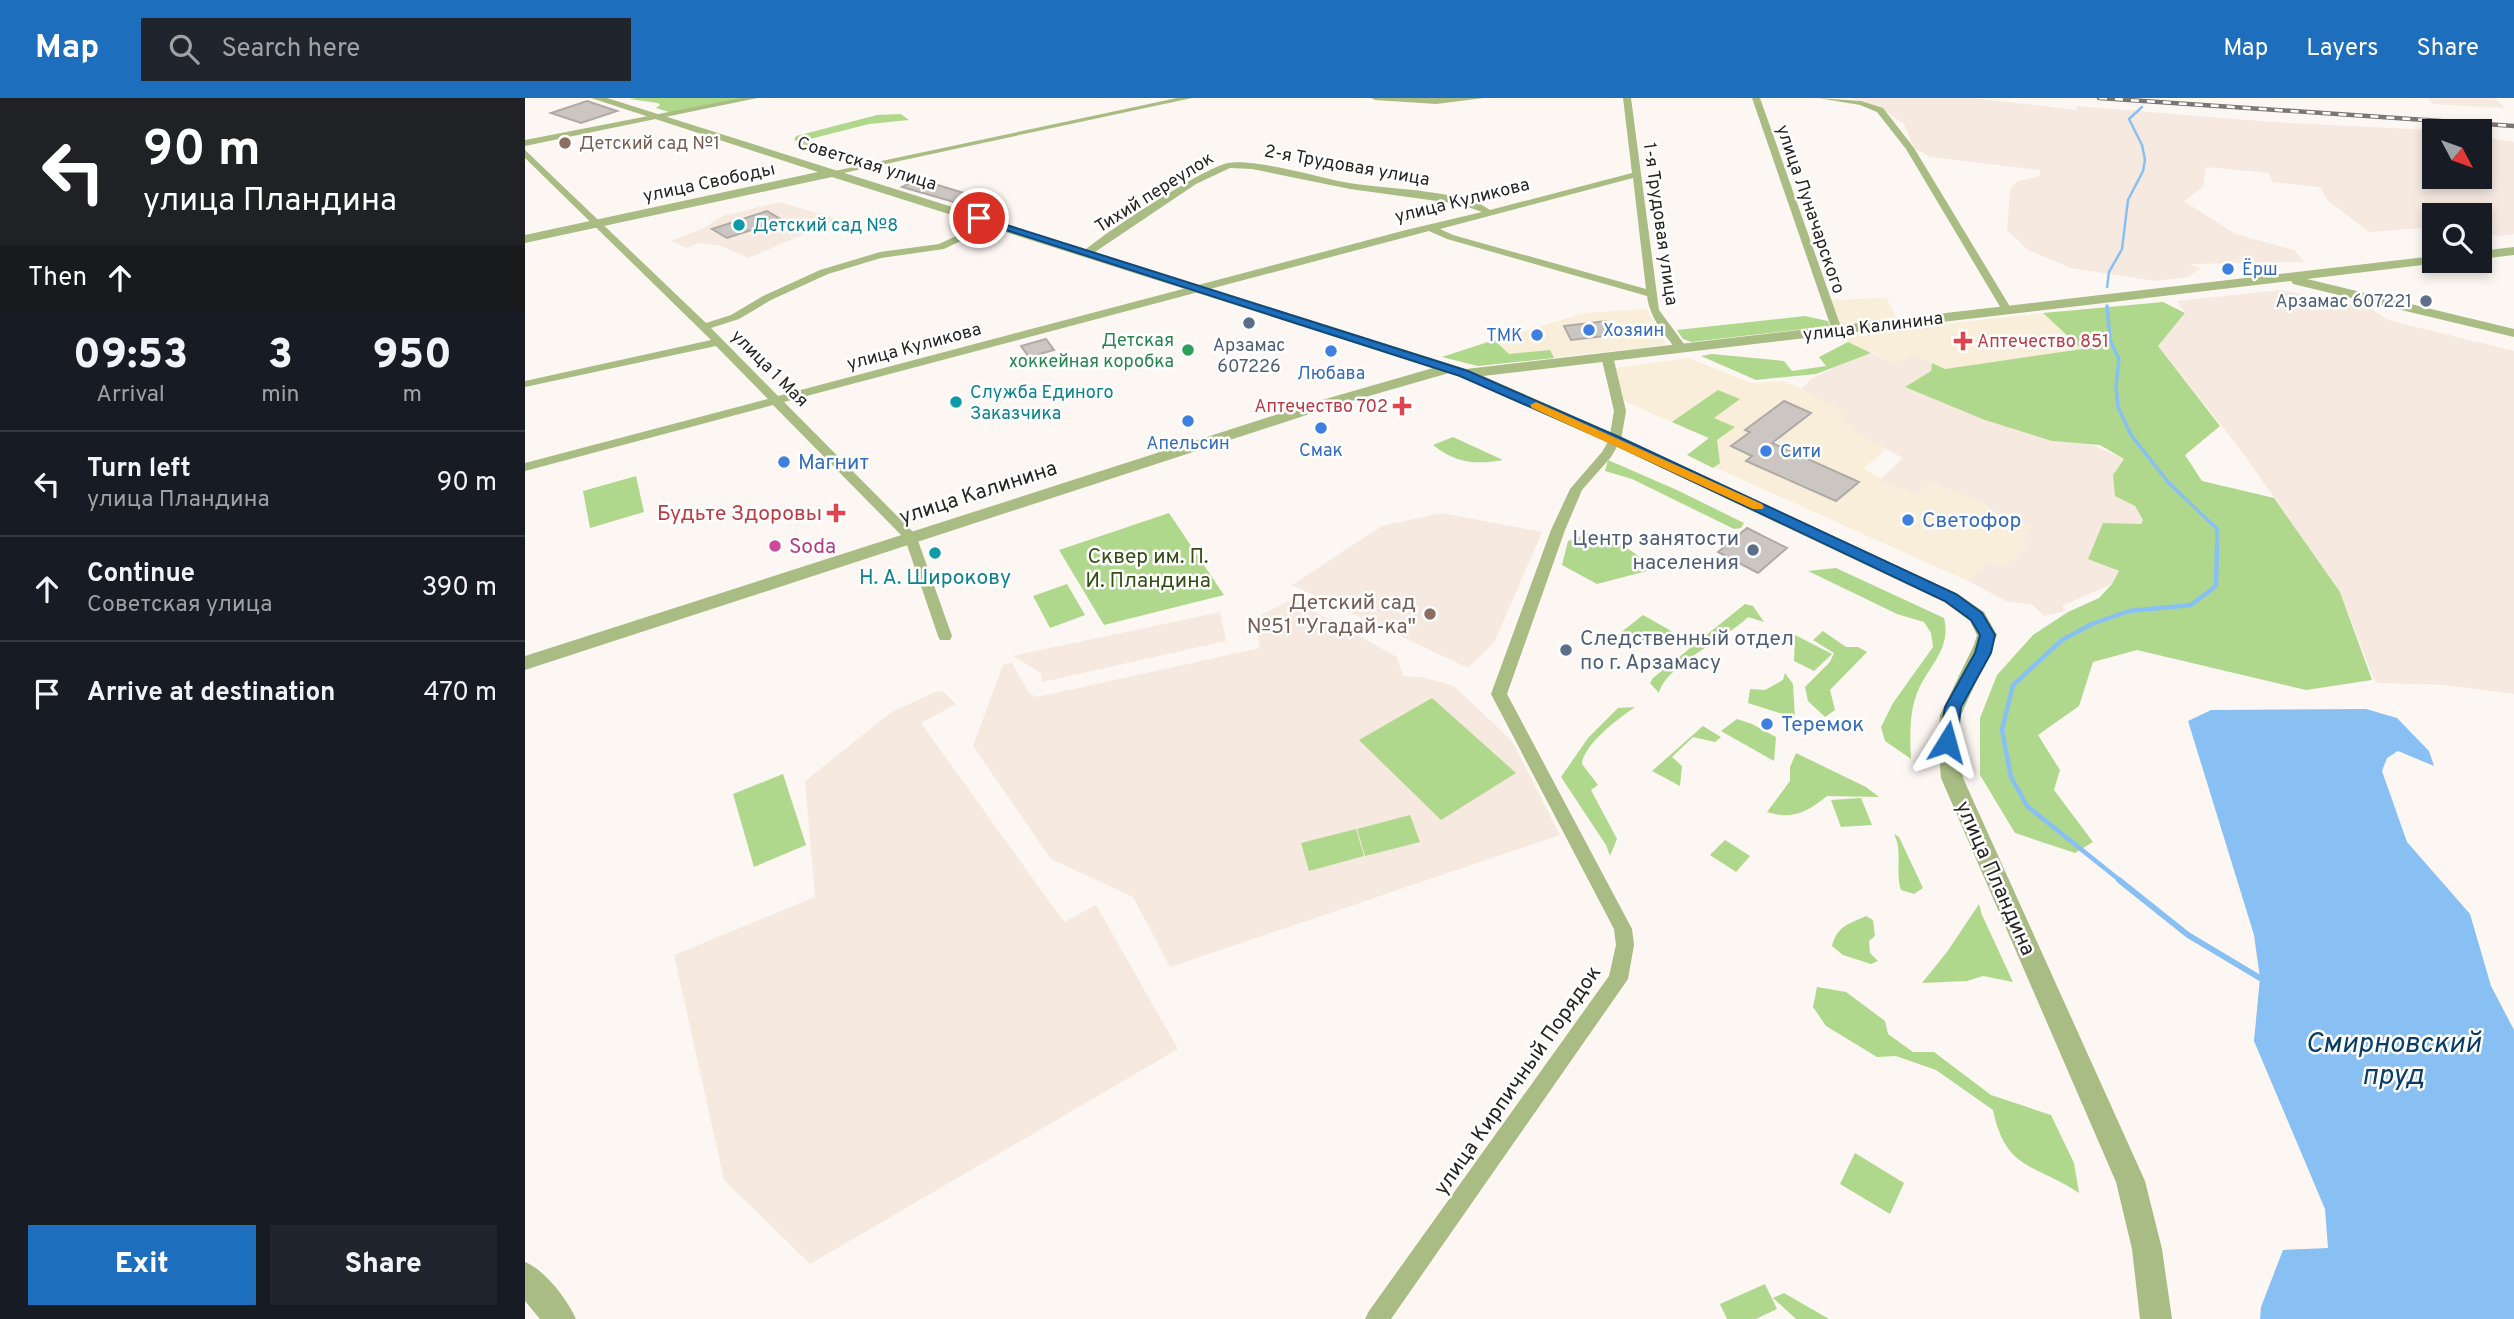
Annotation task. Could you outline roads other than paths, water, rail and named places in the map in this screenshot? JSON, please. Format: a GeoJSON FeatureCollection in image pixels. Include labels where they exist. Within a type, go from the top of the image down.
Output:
{"type":"FeatureCollection","features":[{"type":"Feature","properties":{"kind":"street","name":"Советская улица"},"geometry":{"type":"LineString","coordinates":[[596,98],[1464,373]]}},
{"type":"Feature","properties":{"kind":"street"},"geometry":{"type":"LineString","coordinates":[[525,143],[753,98]]}},
{"type":"Feature","properties":{"kind":"street"},"geometry":{"type":"LineString","coordinates":[[1148,98],[1159,104]]}},
{"type":"Feature","properties":{"kind":"street","name":"улица Свободы"},"geometry":{"type":"LineString","coordinates":[[525,239],[1188,98]]}},
{"type":"Feature","properties":{"kind":"street"},"geometry":{"type":"LineString","coordinates":[[1375,98],[1436,102],[1480,98]]}},
{"type":"Feature","properties":{"kind":"street","name":"1-я Трудовая улица"},"geometry":{"type":"LineString","coordinates":[[1627,98],[1654,310],[1681,348]]}},
{"type":"Feature","properties":{"kind":"street","name":"улица Луначарского"},"geometry":{"type":"LineString","coordinates":[[1756,98],[1837,330]]}},
{"type":"Feature","properties":{"kind":"street"},"geometry":{"type":"LineString","coordinates":[[1822,98],[1861,103],[1880,110],[1910,148],[2007,310]]}},
{"type":"Feature","properties":{"kind":"street","name":"улица 1 Мая"},"geometry":{"type":"LineString","coordinates":[[525,153],[704,327],[911,538],[945,636]]}},
{"type":"Feature","properties":{"kind":"street","name":"2-я Трудовая улица"},"geometry":{"type":"LineString","coordinates":[[1238,164],[1350,186],[1459,201],[1481,207],[1489,213]]}},
{"type":"Feature","properties":{"kind":"street","name":"Тихий переулок"},"geometry":{"type":"LineString","coordinates":[[1088,252],[1193,182],[1216,169],[1238,164]]}},
{"type":"Feature","properties":{"kind":"street","name":"улица Куликова"},"geometry":{"type":"LineString","coordinates":[[525,467],[1638,174]]}},
{"type":"Feature","properties":{"kind":"street"},"geometry":{"type":"LineString","coordinates":[[704,327],[735,317],[777,293],[824,272],[880,256],[941,247],[993,222]]}},
{"type":"Feature","properties":{"kind":"street"},"geometry":{"type":"LineString","coordinates":[[1430,228],[1450,237],[1653,294]]}},
{"type":"Feature","properties":{"kind":"street"},"geometry":{"type":"LineString","coordinates":[[2492,254],[2514,251]]}},
{"type":"Feature","properties":{"kind":"street","name":"улица Калинина"},"geometry":{"type":"LineString","coordinates":[[1464,373],[2422,261]]}},
{"type":"Feature","properties":{"kind":"street"},"geometry":{"type":"LineString","coordinates":[[2282,278],[2514,333]]}},
{"type":"Feature","properties":{"kind":"street"},"geometry":{"type":"LineString","coordinates":[[525,384],[717,342]]}},
{"type":"Feature","properties":{"kind":"street"},"geometry":{"type":"LineString","coordinates":[[1607,356],[1620,411],[1615,440]]}},
{"type":"Feature","properties":{"kind":"street","name":"улица Калинина"},"geometry":{"type":"LineString","coordinates":[[525,663],[1328,403],[1446,369]]}},
{"type":"Feature","properties":{"kind":"street","name":"улица Пландина"},"geometry":{"type":"LineString","coordinates":[[1464,373],[1615,440],[1951,598],[1977,617],[1987,635],[1983,653],[1953,707],[1947,742],[1952,778],[2130,1181],[2146,1236],[2157,1319]]}},
{"type":"Feature","properties":{"kind":"street","name":"улица Кирпичный Порядок"},"geometry":{"type":"LineString","coordinates":[[1377,1319],[1618,979],[1625,945],[1623,929],[1499,694],[1558,530],[1576,489],[1607,454],[1615,440]]}},
{"type":"Feature","properties":{"kind":"street"},"geometry":{"type":"LineString","coordinates":[[525,1277],[560,1319]]}},
{"type":"Feature","properties":{"kind":"water","name":"Смирновский пруд"},"geometry":{"type":"Polygon","coordinates":[[[2366,709],[2397,718],[2429,751],[2434,766],[2398,751],[2387,758],[2382,771],[2407,842],[2470,914],[2491,986],[2514,1030],[2514,1319],[2260,1319],[2261,1307],[2283,1250],[2328,1248],[2325,1209],[2254,1041],[2260,978],[2254,935],[2188,721],[2211,710],[2366,709]]]}},
{"type":"Feature","properties":{"kind":"waterway"},"geometry":{"type":"LineString","coordinates":[[2107,287],[2109,272],[2122,249],[2128,200],[2143,171],[2145,160],[2142,145],[2129,119],[2142,107]]}},
{"type":"Feature","properties":{"kind":"waterway"},"geometry":{"type":"LineString","coordinates":[[2107,306],[2110,340],[2119,359],[2116,386],[2118,407],[2131,435],[2168,482],[2217,529],[2217,546]]}},
{"type":"Feature","properties":{"kind":"waterway"},"geometry":{"type":"LineString","coordinates":[[2122,882],[2027,806],[2011,777],[2002,730],[2013,685],[2062,640],[2092,624],[2129,611],[2191,605],[2216,586],[2217,546]]}},
{"type":"Feature","properties":{"kind":"waterway"},"geometry":{"type":"LineString","coordinates":[[2119,880],[2188,935],[2260,978]]}},
{"type":"Feature","properties":{"kind":"railway"},"geometry":{"type":"LineString","coordinates":[[2099,98],[2514,126]]}},
{"type":"Feature","properties":{"kind":"place","name":"Детский сад №1"},"geometry":{"type":"Point","coordinates":[565,143]}},
{"type":"Feature","properties":{"kind":"place","name":"Детский сад №8"},"geometry":{"type":"Point","coordinates":[739,225]}},
{"type":"Feature","properties":{"kind":"place","name":"Ёрш"},"geometry":{"type":"Point","coordinates":[2228,269]}},
{"type":"Feature","properties":{"kind":"place","name":"Арзамас 607221"},"geometry":{"type":"Point","coordinates":[2426,301]}},
{"type":"Feature","properties":{"kind":"place","name":"Арзамас 607226"},"geometry":{"type":"Point","coordinates":[1249,323]}},
{"type":"Feature","properties":{"kind":"place","name":"Хозяин"},"geometry":{"type":"Point","coordinates":[1589,330]}},
{"type":"Feature","properties":{"kind":"place","name":"ТМК"},"geometry":{"type":"Point","coordinates":[1537,335]}},
{"type":"Feature","properties":{"kind":"place","name":"Аптечество 851"},"geometry":{"type":"Point","coordinates":[1963,341]}},
{"type":"Feature","properties":{"kind":"place","name":"Детская хоккейная коробка"},"geometry":{"type":"Point","coordinates":[1188,350]}},
{"type":"Feature","properties":{"kind":"place","name":"Любава"},"geometry":{"type":"Point","coordinates":[1331,351]}},
{"type":"Feature","properties":{"kind":"place","name":"Служба Единого Заказчика"},"geometry":{"type":"Point","coordinates":[956,402]}},
{"type":"Feature","properties":{"kind":"place","name":"Аптечество 702"},"geometry":{"type":"Point","coordinates":[1402,406]}},
{"type":"Feature","properties":{"kind":"place","name":"Апельсин"},"geometry":{"type":"Point","coordinates":[1188,421]}},
{"type":"Feature","properties":{"kind":"place","name":"Смак"},"geometry":{"type":"Point","coordinates":[1321,428]}},
{"type":"Feature","properties":{"kind":"place","name":"Сити"},"geometry":{"type":"Point","coordinates":[1766,451]}},
{"type":"Feature","properties":{"kind":"place","name":"Магнит"},"geometry":{"type":"Point","coordinates":[784,462]}},
{"type":"Feature","properties":{"kind":"place","name":"Будьте Здоровы"},"geometry":{"type":"Point","coordinates":[836,513]}},
{"type":"Feature","properties":{"kind":"place","name":"Светофор"},"geometry":{"type":"Point","coordinates":[1908,520]}},
{"type":"Feature","properties":{"kind":"place","name":"Soda"},"geometry":{"type":"Point","coordinates":[775,546]}},
{"type":"Feature","properties":{"kind":"place","name":"Центр занятости населения"},"geometry":{"type":"Point","coordinates":[1753,550]}},
{"type":"Feature","properties":{"kind":"place","name":"Н. А. Широкову"},"geometry":{"type":"Point","coordinates":[935,553]}},
{"type":"Feature","properties":{"kind":"place","name":"Детский сад №51 \"Угадай-ка\""},"geometry":{"type":"Point","coordinates":[1430,614]}},
{"type":"Feature","properties":{"kind":"place","name":"Следственный отдел по г. Арзамасу"},"geometry":{"type":"Point","coordinates":[1566,650]}},
{"type":"Feature","properties":{"kind":"place","name":"Теремок"},"geometry":{"type":"Point","coordinates":[1767,724]}},
{"type":"Feature","properties":{"kind":"park label","name":"Сквер им. П. И. Пландина"},"geometry":{"type":"Point","coordinates":[1148,568]}}]}
